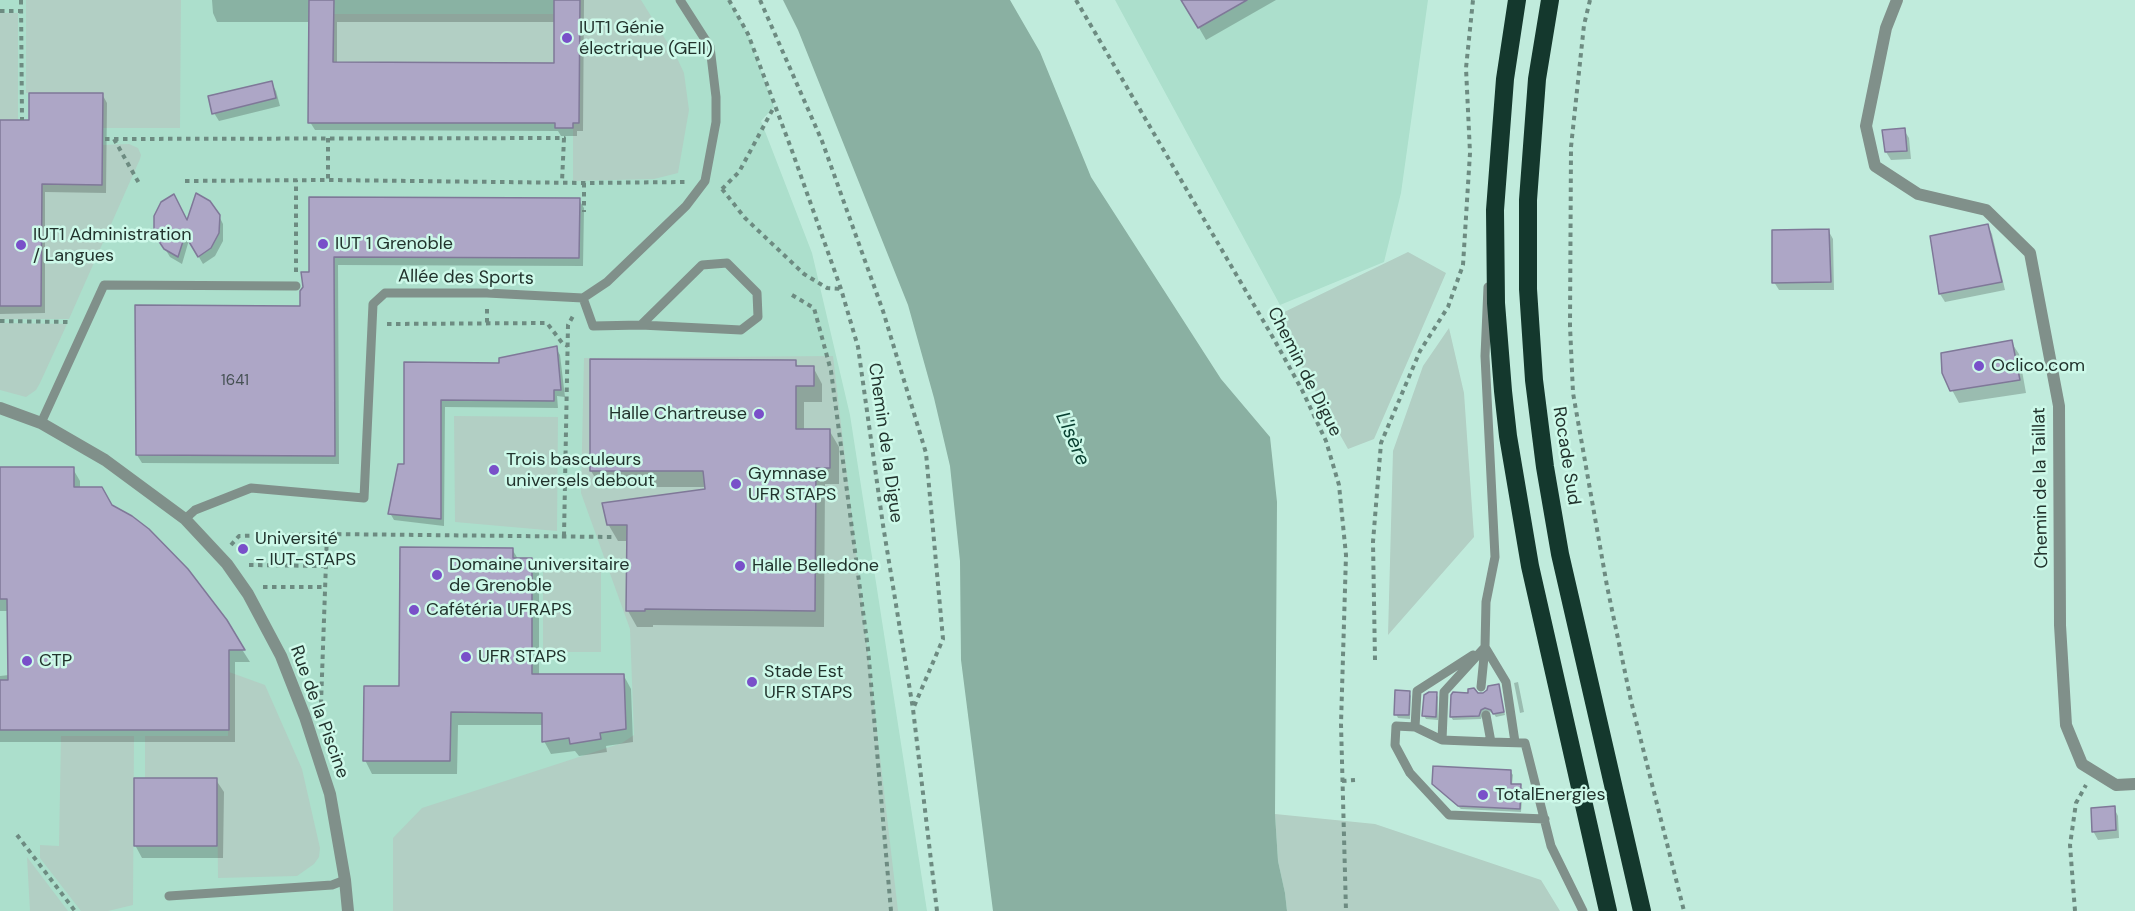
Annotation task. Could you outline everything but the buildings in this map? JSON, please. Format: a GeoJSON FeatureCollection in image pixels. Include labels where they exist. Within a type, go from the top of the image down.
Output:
{"type":"FeatureCollection","features":[{"type":"Feature","properties":{"kind":"highway"},"geometry":{"type":"LineString","coordinates":[[1517,0],[1504,90],[1495,210],[1499,348],[1511,458],[1533,577],[1608,911]]}},
{"type":"Feature","properties":{"kind":"highway","name":"Rocade Sud"},"geometry":{"type":"LineString","coordinates":[[1550,0],[1537,79],[1527,200],[1528,289],[1535,391],[1560,554],[1641,911]]}},
{"type":"Feature","properties":{"kind":"street","name":"Chemin de la Taillat"},"geometry":{"type":"LineString","coordinates":[[1897,0],[1886,28],[1866,126],[1875,166],[1917,195],[1986,210],[2030,253],[2059,406],[2060,625],[2066,725],[2082,764],[2116,785],[2135,784]]}},
{"type":"Feature","properties":{"kind":"street","name":"Rue de la Piscine"},"geometry":{"type":"LineString","coordinates":[[0,408],[40,423],[105,459],[185,519],[227,564],[248,594],[281,656],[305,717],[330,794],[348,911]]}},
{"type":"Feature","properties":{"kind":"lane"},"geometry":{"type":"LineString","coordinates":[[641,325],[702,265],[727,263],[757,293],[758,317],[741,330],[641,325],[593,326],[583,298],[615,274],[686,206],[706,177],[716,122],[712,57],[710,47],[680,0]]}},
{"type":"Feature","properties":{"kind":"lane"},"geometry":{"type":"LineString","coordinates":[[1481,687],[1486,602],[1496,557],[1485,356],[1487,298],[1495,210]]}},
{"type":"Feature","properties":{"kind":"lane"},"geometry":{"type":"LineString","coordinates":[[40,423],[104,285],[296,286]]}},
{"type":"Feature","properties":{"kind":"lane","name":"Allée des Sports"},"geometry":{"type":"LineString","coordinates":[[185,519],[195,510],[251,488],[364,498],[373,304],[385,294],[487,293],[583,298]]}},
{"type":"Feature","properties":{"kind":"lane"},"geometry":{"type":"LineString","coordinates":[[1415,727],[1417,691],[1485,647]]}},
{"type":"Feature","properties":{"kind":"lane"},"geometry":{"type":"LineString","coordinates":[[1442,740],[1444,692],[1485,647]]}},
{"type":"Feature","properties":{"kind":"lane"},"geometry":{"type":"LineString","coordinates":[[1485,647],[1506,682],[1515,742]]}},
{"type":"Feature","properties":{"kind":"lane"},"geometry":{"type":"LineString","coordinates":[[1486,715],[1491,742]]}},
{"type":"Feature","properties":{"kind":"lane"},"geometry":{"type":"LineString","coordinates":[[1545,819],[1449,815],[1410,773],[1395,745],[1396,726],[1415,727],[1442,740],[1525,743],[1545,819],[1551,846],[1582,911]]}},
{"type":"Feature","properties":{"kind":"lane"},"geometry":{"type":"LineString","coordinates":[[169,896],[332,885],[345,880]]}},
{"type":"Feature","properties":{"kind":"path"},"geometry":{"type":"LineString","coordinates":[[21,0],[22,120]]}},
{"type":"Feature","properties":{"kind":"path","name":"Chemin de la Digue"},"geometry":{"type":"LineString","coordinates":[[729,0],[748,34],[842,289],[858,347],[883,525],[913,709],[937,911]]}},
{"type":"Feature","properties":{"kind":"path"},"geometry":{"type":"LineString","coordinates":[[760,0],[822,141],[883,311],[926,453],[943,639],[913,709]]}},
{"type":"Feature","properties":{"kind":"path","name":"Chemin de Digue"},"geometry":{"type":"LineString","coordinates":[[1076,0],[1275,341],[1326,441],[1339,485],[1346,555],[1341,723],[1346,911]]}},
{"type":"Feature","properties":{"kind":"path"},"geometry":{"type":"LineString","coordinates":[[1376,660],[1373,542],[1381,443],[1420,351],[1448,307],[1463,265],[1470,153],[1466,68],[1473,0]]}},
{"type":"Feature","properties":{"kind":"path"},"geometry":{"type":"LineString","coordinates":[[1590,0],[1584,25],[1571,147],[1570,326],[1573,393],[1607,586],[1631,701],[1684,911]]}},
{"type":"Feature","properties":{"kind":"path"},"geometry":{"type":"LineString","coordinates":[[0,11],[21,11]]}},
{"type":"Feature","properties":{"kind":"path"},"geometry":{"type":"LineString","coordinates":[[722,189],[739,172],[774,107]]}},
{"type":"Feature","properties":{"kind":"path"},"geometry":{"type":"LineString","coordinates":[[328,138],[328,180]]}},
{"type":"Feature","properties":{"kind":"path"},"geometry":{"type":"LineString","coordinates":[[105,139],[564,138],[562,182]]}},
{"type":"Feature","properties":{"kind":"path"},"geometry":{"type":"LineString","coordinates":[[114,139],[140,185]]}},
{"type":"Feature","properties":{"kind":"path"},"geometry":{"type":"LineString","coordinates":[[185,181],[584,183],[706,177],[722,189],[745,218],[804,274],[826,288],[842,289]]}},
{"type":"Feature","properties":{"kind":"path"},"geometry":{"type":"LineString","coordinates":[[296,180],[296,286]]}},
{"type":"Feature","properties":{"kind":"path"},"geometry":{"type":"LineString","coordinates":[[584,183],[584,212]]}},
{"type":"Feature","properties":{"kind":"path"},"geometry":{"type":"LineString","coordinates":[[792,295],[814,308],[831,371],[868,649],[891,911]]}},
{"type":"Feature","properties":{"kind":"path"},"geometry":{"type":"LineString","coordinates":[[564,536],[568,325],[583,298]]}},
{"type":"Feature","properties":{"kind":"path"},"geometry":{"type":"LineString","coordinates":[[0,321],[71,321]]}},
{"type":"Feature","properties":{"kind":"path"},"geometry":{"type":"LineString","coordinates":[[373,324],[547,323],[562,344],[568,346]]}},
{"type":"Feature","properties":{"kind":"path"},"geometry":{"type":"LineString","coordinates":[[321,704],[327,534]]}},
{"type":"Feature","properties":{"kind":"path"},"geometry":{"type":"LineString","coordinates":[[231,545],[239,536],[327,534],[613,537]]}},
{"type":"Feature","properties":{"kind":"path"},"geometry":{"type":"LineString","coordinates":[[245,565],[326,566]]}},
{"type":"Feature","properties":{"kind":"path"},"geometry":{"type":"LineString","coordinates":[[260,587],[325,588]]}},
{"type":"Feature","properties":{"kind":"path"},"geometry":{"type":"LineString","coordinates":[[316,700],[322,691]]}},
{"type":"Feature","properties":{"kind":"path"},"geometry":{"type":"LineString","coordinates":[[2075,911],[2070,845],[2076,803],[2093,771]]}},
{"type":"Feature","properties":{"kind":"path"},"geometry":{"type":"LineString","coordinates":[[1342,781],[1355,780]]}},
{"type":"Feature","properties":{"kind":"path"},"geometry":{"type":"LineString","coordinates":[[17,835],[75,911]]}},
{"type":"Feature","properties":{"kind":"shaded area","name":"Domaine universitaire de Grenoble"},"geometry":{"type":"Polygon","coordinates":[[[0,0],[729,0],[748,34],[774,107],[761,121],[812,253],[850,415],[927,911],[0,911],[0,0]]]}},
{"type":"Feature","properties":{"kind":"shaded area"},"geometry":{"type":"Polygon","coordinates":[[[26,0],[181,0],[180,128],[103,128],[102,93],[26,93],[26,0]]]}},
{"type":"Feature","properties":{"kind":"shaded area"},"geometry":{"type":"Polygon","coordinates":[[[580,0],[641,0],[677,58],[684,73],[689,110],[678,173],[654,179],[573,181],[573,123],[579,123],[580,0]]]}},
{"type":"Feature","properties":{"kind":"shaded area"},"geometry":{"type":"Polygon","coordinates":[[[1115,0],[1428,0],[1401,193],[1384,262],[1280,305],[1115,0]]]}},
{"type":"Feature","properties":{"kind":"shaded area"},"geometry":{"type":"Polygon","coordinates":[[[0,13],[18,13],[18,120],[0,120],[0,13]]]}},
{"type":"Feature","properties":{"kind":"shaded area"},"geometry":{"type":"Polygon","coordinates":[[[334,14],[554,14],[554,63],[333,62],[334,14]]]}},
{"type":"Feature","properties":{"kind":"shaded area"},"geometry":{"type":"Polygon","coordinates":[[[129,144],[138,148],[140,159],[69,319],[0,319],[0,306],[42,184],[102,185],[103,145],[129,144]]]}},
{"type":"Feature","properties":{"kind":"shaded area"},"geometry":{"type":"Polygon","coordinates":[[[1408,252],[1446,273],[1374,439],[1348,449],[1274,317],[1408,252]]]}},
{"type":"Feature","properties":{"kind":"shaded area"},"geometry":{"type":"Polygon","coordinates":[[[0,323],[67,324],[40,383],[36,390],[26,397],[0,390],[0,323]]]}},
{"type":"Feature","properties":{"kind":"shaded area"},"geometry":{"type":"Polygon","coordinates":[[[1449,328],[1464,393],[1474,537],[1388,635],[1393,451],[1423,366],[1449,328]]]}},
{"type":"Feature","properties":{"kind":"shaded area","name":"Stade Est UFR STAPS"},"geometry":{"type":"Polygon","coordinates":[[[833,356],[898,911],[393,911],[393,838],[422,808],[622,743],[634,735],[630,629],[581,493],[584,358],[833,356]]]}},
{"type":"Feature","properties":{"kind":"shaded area"},"geometry":{"type":"Polygon","coordinates":[[[454,416],[558,417],[557,531],[455,522],[454,416]]]}},
{"type":"Feature","properties":{"kind":"shaded area"},"geometry":{"type":"Polygon","coordinates":[[[601,563],[601,652],[543,652],[543,564],[601,563]]]}},
{"type":"Feature","properties":{"kind":"shaded area"},"geometry":{"type":"Polygon","coordinates":[[[229,672],[265,685],[302,769],[320,848],[319,857],[314,864],[297,876],[218,878],[217,778],[166,778],[145,782],[145,736],[228,736],[229,672]]]}},
{"type":"Feature","properties":{"kind":"shaded area"},"geometry":{"type":"Polygon","coordinates":[[[61,736],[134,736],[133,905],[108,911],[81,911],[40,858],[40,845],[59,846],[61,736]]]}},
{"type":"Feature","properties":{"kind":"shaded area"},"geometry":{"type":"Polygon","coordinates":[[[1275,814],[1375,824],[1541,880],[1560,911],[1287,911],[1278,861],[1275,814]]]}},
{"type":"Feature","properties":{"kind":"shaded area"},"geometry":{"type":"Polygon","coordinates":[[[27,857],[68,911],[30,911],[27,857]]]}},
{"type":"Feature","properties":{"kind":"water","name":"L'Isère"},"geometry":{"type":"Polygon","coordinates":[[[783,0],[1010,0],[1040,52],[1091,177],[1221,379],[1270,437],[1277,502],[1275,814],[1278,861],[1287,911],[993,911],[961,660],[960,561],[950,466],[908,305],[798,30],[783,0]]]}},
{"type":"Feature","properties":{"kind":"place","name":"IUT1 Génie électrique (GEII)"},"geometry":{"type":"Point","coordinates":[567,38]}},
{"type":"Feature","properties":{"kind":"place","name":"IUT 1 Grenoble"},"geometry":{"type":"Point","coordinates":[323,244]}},
{"type":"Feature","properties":{"kind":"place","name":"IUT1 Administration / Langues"},"geometry":{"type":"Point","coordinates":[21,245]}},
{"type":"Feature","properties":{"kind":"place","name":"Oclico.com"},"geometry":{"type":"Point","coordinates":[1979,366]}},
{"type":"Feature","properties":{"kind":"place","name":"Halle Chartreuse"},"geometry":{"type":"Point","coordinates":[759,414]}},
{"type":"Feature","properties":{"kind":"place","name":"Trois basculeurs universels debout"},"geometry":{"type":"Point","coordinates":[494,470]}},
{"type":"Feature","properties":{"kind":"place","name":"Gymnase UFR STAPS"},"geometry":{"type":"Point","coordinates":[736,484]}},
{"type":"Feature","properties":{"kind":"place","name":"Université - IUT-STAPS"},"geometry":{"type":"Point","coordinates":[243,549]}},
{"type":"Feature","properties":{"kind":"place","name":"Halle Belledone"},"geometry":{"type":"Point","coordinates":[740,566]}},
{"type":"Feature","properties":{"kind":"place","name":"Domaine universitaire de Grenoble"},"geometry":{"type":"Point","coordinates":[437,575]}},
{"type":"Feature","properties":{"kind":"place","name":"Cafétéria UFRAPS"},"geometry":{"type":"Point","coordinates":[414,610]}},
{"type":"Feature","properties":{"kind":"place","name":"UFR STAPS"},"geometry":{"type":"Point","coordinates":[466,657]}},
{"type":"Feature","properties":{"kind":"place","name":"CTP"},"geometry":{"type":"Point","coordinates":[27,661]}},
{"type":"Feature","properties":{"kind":"place","name":"Stade Est UFR STAPS"},"geometry":{"type":"Point","coordinates":[752,682]}},
{"type":"Feature","properties":{"kind":"place","name":"TotalEnergies"},"geometry":{"type":"Point","coordinates":[1483,795]}}]}
